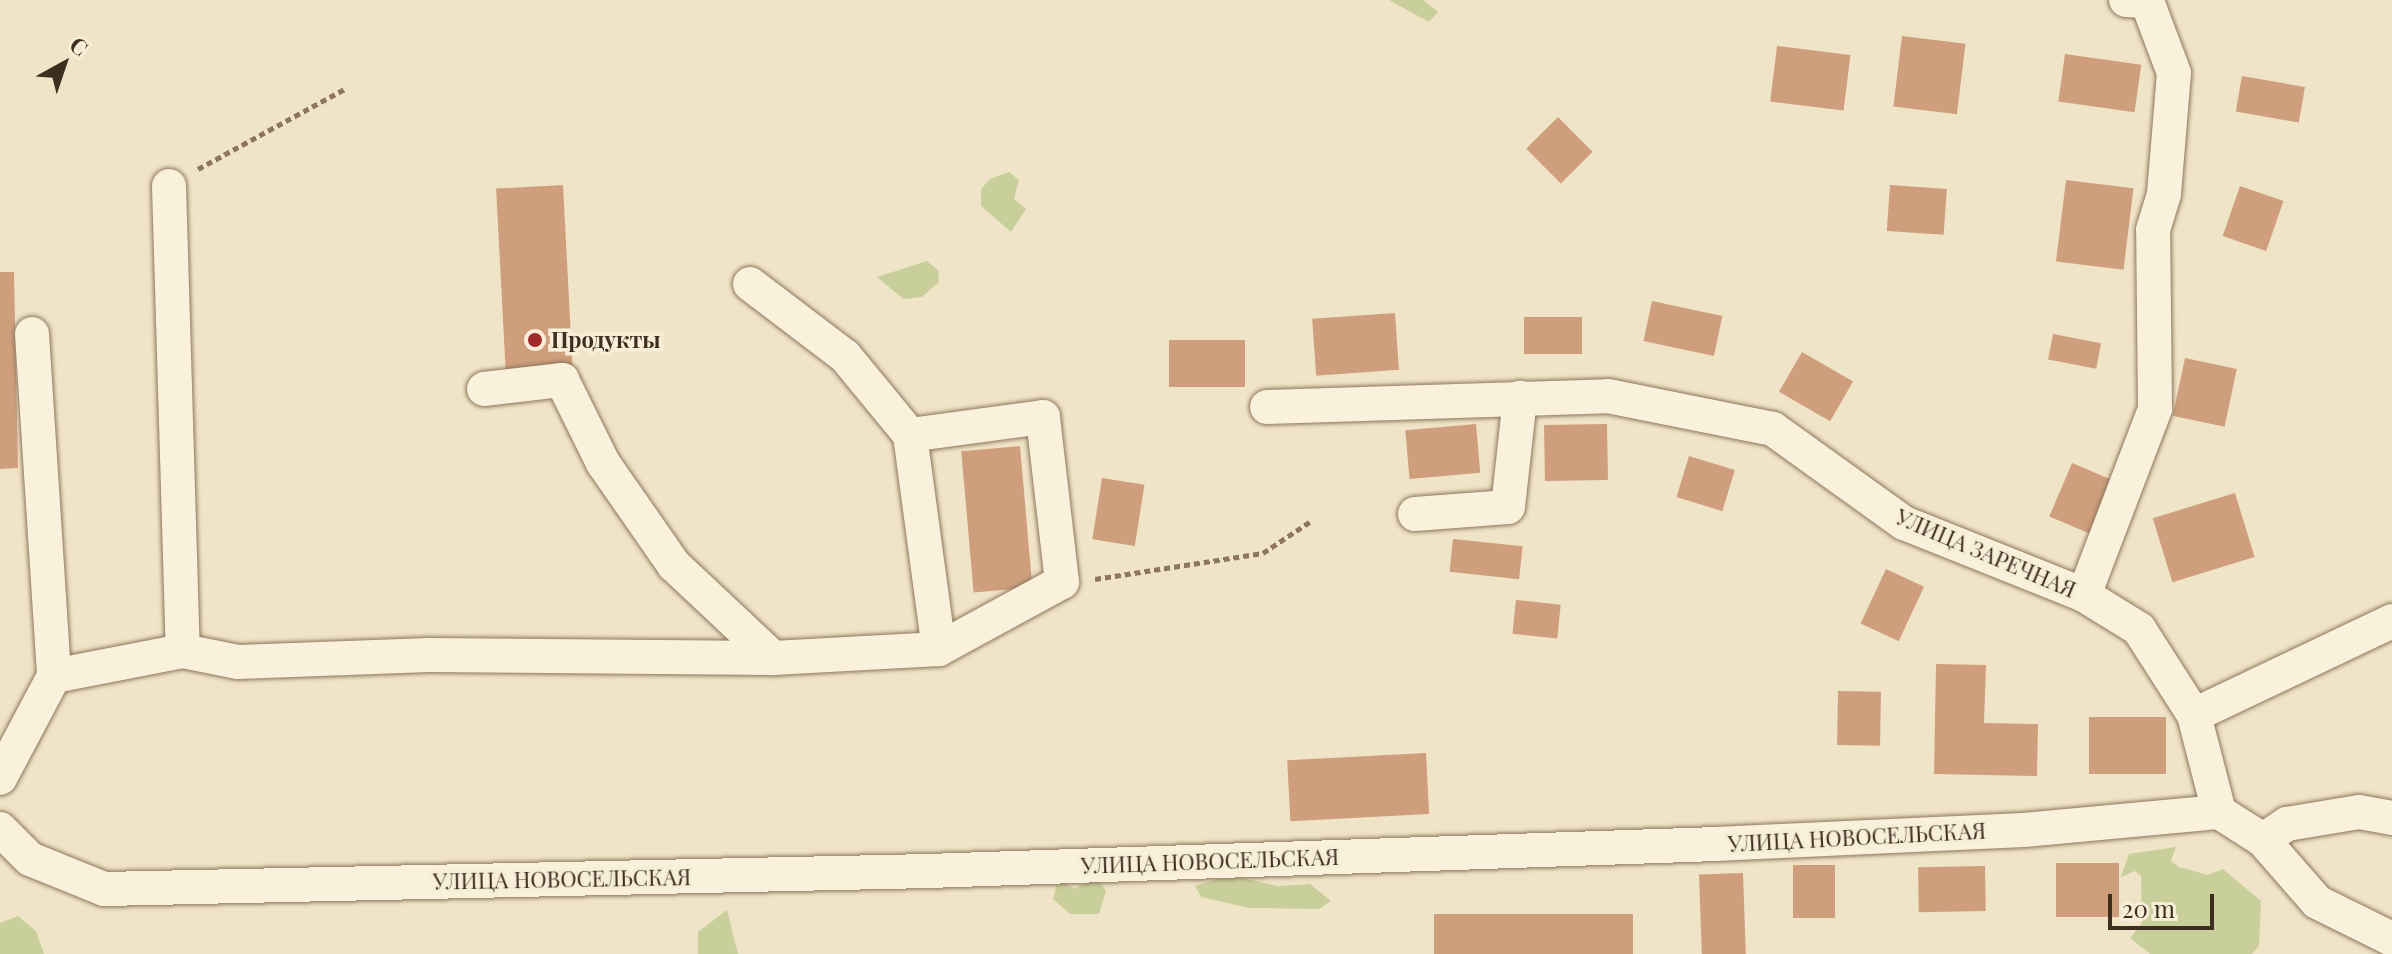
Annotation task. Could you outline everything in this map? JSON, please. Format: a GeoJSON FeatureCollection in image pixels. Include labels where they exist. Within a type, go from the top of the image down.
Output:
{"type":"FeatureCollection","features":[{"type":"Feature","properties":{"kind":"street"},"geometry":{"type":"LineString","coordinates":[[2084,595],[2155,409],[2153,230],[2164,194],[2174,73],[2140,0]]}},
{"type":"Feature","properties":{"kind":"street"},"geometry":{"type":"LineString","coordinates":[[169,186],[183,651]]}},
{"type":"Feature","properties":{"kind":"street"},"geometry":{"type":"LineString","coordinates":[[750,284],[845,356],[910,435],[939,649]]}},
{"type":"Feature","properties":{"kind":"street"},"geometry":{"type":"LineString","coordinates":[[0,778],[54,676],[32,334]]}},
{"type":"Feature","properties":{"kind":"street"},"geometry":{"type":"LineString","coordinates":[[484,389],[562,380],[603,463],[674,565],[773,658]]}},
{"type":"Feature","properties":{"kind":"street","name":"УЛИЦА ЗАРЕЧНАЯ"},"geometry":{"type":"LineString","coordinates":[[1267,407],[1608,396],[1773,429],[1904,523],[2084,595],[2139,629],[2194,715],[2219,812]]}},
{"type":"Feature","properties":{"kind":"street"},"geometry":{"type":"LineString","coordinates":[[1415,514],[1508,507],[1520,398]]}},
{"type":"Feature","properties":{"kind":"street"},"geometry":{"type":"LineString","coordinates":[[54,676],[183,651],[238,662],[429,655],[773,658],[939,649],[1062,582],[1043,417],[910,435]]}},
{"type":"Feature","properties":{"kind":"street"},"geometry":{"type":"LineString","coordinates":[[2194,715],[2392,621]]}},
{"type":"Feature","properties":{"kind":"street"},"geometry":{"type":"LineString","coordinates":[[2219,812],[2263,840],[2317,902],[2392,939]]}},
{"type":"Feature","properties":{"kind":"street","name":"УЛИЦА НОВОСЕЛЬСКАЯ"},"geometry":{"type":"LineString","coordinates":[[0,829],[30,859],[104,889],[928,871],[1699,844],[2024,830],[2219,812]]}},
{"type":"Feature","properties":{"kind":"street"},"geometry":{"type":"LineString","coordinates":[[2263,840],[2287,824],[2359,812],[2392,818]]}},
{"type":"Feature","properties":{"kind":"path"},"geometry":{"type":"LineString","coordinates":[[169,186],[345,89]]}},
{"type":"Feature","properties":{"kind":"path"},"geometry":{"type":"LineString","coordinates":[[1062,582],[1132,576],[1263,553],[1311,521]]}},
{"type":"Feature","properties":{"kind":"green space"},"geometry":{"type":"Polygon","coordinates":[[[1389,0],[1423,0],[1438,12],[1429,22],[1389,0]]]}},
{"type":"Feature","properties":{"kind":"green space"},"geometry":{"type":"Polygon","coordinates":[[[1009,172],[1019,180],[1014,199],[1026,209],[1011,232],[981,206],[981,189],[990,179],[1009,172]]]}},
{"type":"Feature","properties":{"kind":"green space"},"geometry":{"type":"Polygon","coordinates":[[[927,261],[938,270],[939,282],[922,297],[903,299],[877,277],[927,261]]]}},
{"type":"Feature","properties":{"kind":"green space"},"geometry":{"type":"Polygon","coordinates":[[[2176,847],[2171,861],[2179,867],[2208,875],[2223,869],[2261,901],[2259,946],[2252,954],[2150,954],[2130,938],[2142,923],[2141,876],[2135,871],[2121,877],[2129,854],[2176,847]]]}},
{"type":"Feature","properties":{"kind":"green space"},"geometry":{"type":"Polygon","coordinates":[[[1230,875],[1278,886],[1310,884],[1331,901],[1319,909],[1249,908],[1201,897],[1195,886],[1230,875]]]}},
{"type":"Feature","properties":{"kind":"green space"},"geometry":{"type":"Polygon","coordinates":[[[1097,877],[1106,891],[1099,914],[1070,914],[1053,899],[1058,880],[1075,889],[1097,877]]]}},
{"type":"Feature","properties":{"kind":"green space"},"geometry":{"type":"Polygon","coordinates":[[[727,910],[738,954],[698,954],[698,932],[727,910]]]}},
{"type":"Feature","properties":{"kind":"green space"},"geometry":{"type":"Polygon","coordinates":[[[18,916],[36,931],[44,954],[0,954],[0,923],[18,916]]]}},
{"type":"Feature","properties":{"kind":"building"},"geometry":{"type":"Polygon","coordinates":[[[1902,36],[1966,44],[1957,114],[1893,106],[1902,36]]]}},
{"type":"Feature","properties":{"kind":"building"},"geometry":{"type":"Polygon","coordinates":[[[1777,46],[1850,55],[1844,111],[1770,102],[1777,46]]]}},
{"type":"Feature","properties":{"kind":"building"},"geometry":{"type":"Polygon","coordinates":[[[2065,54],[2141,65],[2135,112],[2058,102],[2065,54]]]}},
{"type":"Feature","properties":{"kind":"building"},"geometry":{"type":"Polygon","coordinates":[[[2242,76],[2305,87],[2299,123],[2236,111],[2242,76]]]}},
{"type":"Feature","properties":{"kind":"building"},"geometry":{"type":"Polygon","coordinates":[[[1558,117],[1593,152],[1561,183],[1526,149],[1558,117]]]}},
{"type":"Feature","properties":{"kind":"building"},"geometry":{"type":"Polygon","coordinates":[[[2066,180],[2133,188],[2123,270],[2056,261],[2066,180]]]}},
{"type":"Feature","properties":{"kind":"building"},"geometry":{"type":"Polygon","coordinates":[[[563,185],[573,371],[506,374],[496,189],[563,185]]]}},
{"type":"Feature","properties":{"kind":"building"},"geometry":{"type":"Polygon","coordinates":[[[1890,185],[1947,189],[1944,235],[1887,231],[1890,185]]]}},
{"type":"Feature","properties":{"kind":"building"},"geometry":{"type":"Polygon","coordinates":[[[2240,186],[2283,201],[2266,251],[2223,236],[2240,186]]]}},
{"type":"Feature","properties":{"kind":"building"},"geometry":{"type":"Polygon","coordinates":[[[0,272],[14,272],[18,468],[0,469],[0,272]]]}},
{"type":"Feature","properties":{"kind":"building"},"geometry":{"type":"Polygon","coordinates":[[[1652,301],[1722,316],[1714,356],[1643,341],[1652,301]]]}},
{"type":"Feature","properties":{"kind":"building"},"geometry":{"type":"Polygon","coordinates":[[[1395,313],[1399,370],[1316,376],[1312,319],[1395,313]]]}},
{"type":"Feature","properties":{"kind":"building"},"geometry":{"type":"Polygon","coordinates":[[[1524,317],[1582,317],[1582,354],[1524,354],[1524,317]]]}},
{"type":"Feature","properties":{"kind":"building"},"geometry":{"type":"Polygon","coordinates":[[[2053,334],[2101,343],[2096,369],[2048,360],[2053,334]]]}},
{"type":"Feature","properties":{"kind":"building"},"geometry":{"type":"Polygon","coordinates":[[[1169,340],[1245,340],[1245,387],[1169,387],[1169,340]]]}},
{"type":"Feature","properties":{"kind":"building"},"geometry":{"type":"Polygon","coordinates":[[[1802,352],[1853,382],[1830,421],[1779,392],[1802,352]]]}},
{"type":"Feature","properties":{"kind":"building"},"geometry":{"type":"Polygon","coordinates":[[[2185,358],[2237,369],[2225,427],[2173,416],[2185,358]]]}},
{"type":"Feature","properties":{"kind":"building"},"geometry":{"type":"Polygon","coordinates":[[[1476,424],[1480,473],[1410,479],[1405,430],[1476,424]]]}},
{"type":"Feature","properties":{"kind":"building"},"geometry":{"type":"Polygon","coordinates":[[[1607,424],[1608,480],[1545,481],[1544,425],[1607,424]]]}},
{"type":"Feature","properties":{"kind":"building"},"geometry":{"type":"Polygon","coordinates":[[[1020,446],[1032,587],[974,593],[961,451],[1020,446]]]}},
{"type":"Feature","properties":{"kind":"building"},"geometry":{"type":"Polygon","coordinates":[[[1689,456],[1735,470],[1722,511],[1676,497],[1689,456]]]}},
{"type":"Feature","properties":{"kind":"building"},"geometry":{"type":"Polygon","coordinates":[[[2072,463],[2120,483],[2097,537],[2049,516],[2072,463]]]}},
{"type":"Feature","properties":{"kind":"building"},"geometry":{"type":"Polygon","coordinates":[[[1102,478],[1144,485],[1135,546],[1092,539],[1102,478]]]}},
{"type":"Feature","properties":{"kind":"building"},"geometry":{"type":"Polygon","coordinates":[[[2235,493],[2255,557],[2172,582],[2153,518],[2235,493]]]}},
{"type":"Feature","properties":{"kind":"building"},"geometry":{"type":"Polygon","coordinates":[[[1453,539],[1523,546],[1519,579],[1450,572],[1453,539]]]}},
{"type":"Feature","properties":{"kind":"building"},"geometry":{"type":"Polygon","coordinates":[[[1886,569],[1924,587],[1899,641],[1861,623],[1886,569]]]}},
{"type":"Feature","properties":{"kind":"building"},"geometry":{"type":"Polygon","coordinates":[[[1516,600],[1561,605],[1557,639],[1512,634],[1516,600]]]}},
{"type":"Feature","properties":{"kind":"building"},"geometry":{"type":"Polygon","coordinates":[[[1936,664],[1986,665],[1984,723],[2038,724],[2037,776],[1934,774],[1936,664]]]}},
{"type":"Feature","properties":{"kind":"building"},"geometry":{"type":"Polygon","coordinates":[[[1838,691],[1881,692],[1880,746],[1837,745],[1838,691]]]}},
{"type":"Feature","properties":{"kind":"building"},"geometry":{"type":"Polygon","coordinates":[[[2089,717],[2166,717],[2166,774],[2089,774],[2089,717]]]}},
{"type":"Feature","properties":{"kind":"building"},"geometry":{"type":"Polygon","coordinates":[[[1426,753],[1429,814],[1290,821],[1287,760],[1426,753]]]}},
{"type":"Feature","properties":{"kind":"building"},"geometry":{"type":"Polygon","coordinates":[[[2056,863],[2119,863],[2119,917],[2056,917],[2056,863]]]}},
{"type":"Feature","properties":{"kind":"building"},"geometry":{"type":"Polygon","coordinates":[[[1793,865],[1835,865],[1835,918],[1793,918],[1793,865]]]}},
{"type":"Feature","properties":{"kind":"building"},"geometry":{"type":"Polygon","coordinates":[[[1985,866],[1986,911],[1919,912],[1918,867],[1985,866]]]}},
{"type":"Feature","properties":{"kind":"building"},"geometry":{"type":"Polygon","coordinates":[[[1743,873],[1746,954],[1702,954],[1699,875],[1743,873]]]}},
{"type":"Feature","properties":{"kind":"building"},"geometry":{"type":"Polygon","coordinates":[[[1434,914],[1633,914],[1633,954],[1434,954],[1434,914]]]}},
{"type":"Feature","properties":{"kind":"place","name":"Продукты"},"geometry":{"type":"Point","coordinates":[535,340]}}]}
